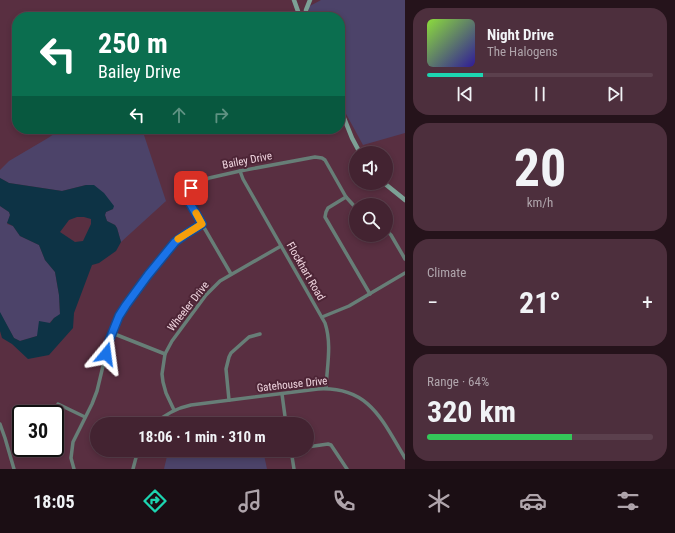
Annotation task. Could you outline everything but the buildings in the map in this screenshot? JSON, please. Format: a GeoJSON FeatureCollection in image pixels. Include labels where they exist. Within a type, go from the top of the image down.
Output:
{"type":"FeatureCollection","features":[{"type":"Feature","properties":{"kind":"main road"},"geometry":{"type":"LineString","coordinates":[[294,0],[298,12]]}},
{"type":"Feature","properties":{"kind":"main road"},"geometry":{"type":"LineString","coordinates":[[306,12],[310,0]]}},
{"type":"Feature","properties":{"kind":"main road"},"geometry":{"type":"LineString","coordinates":[[345,120],[356,146]]}},
{"type":"Feature","properties":{"kind":"main road"},"geometry":{"type":"LineString","coordinates":[[393,190],[405,200]]}},
{"type":"Feature","properties":{"kind":"street","name":"Bailey Drive"},"geometry":{"type":"LineString","coordinates":[[231,274],[188,200],[188,194],[191,188],[209,178],[319,157],[325,160],[349,200]]}},
{"type":"Feature","properties":{"kind":"street","name":"Flockhart Road"},"geometry":{"type":"LineString","coordinates":[[240,171],[243,179],[322,317],[327,329],[329,344],[326,388]]}},
{"type":"Feature","properties":{"kind":"street"},"geometry":{"type":"LineString","coordinates":[[346,197],[328,208],[325,217],[370,294]]}},
{"type":"Feature","properties":{"kind":"street"},"geometry":{"type":"LineString","coordinates":[[74,469],[71,458],[73,442],[96,391],[109,341],[117,321],[126,305],[172,246],[180,238],[202,224]]}},
{"type":"Feature","properties":{"kind":"street"},"geometry":{"type":"LineString","coordinates":[[393,238],[405,259]]}},
{"type":"Feature","properties":{"kind":"street","name":"Wheeler Drive"},"geometry":{"type":"LineString","coordinates":[[174,410],[166,393],[163,382],[162,367],[165,354],[172,341],[206,295],[220,281],[281,246]]}},
{"type":"Feature","properties":{"kind":"street"},"geometry":{"type":"LineString","coordinates":[[322,317],[349,306],[405,273]]}},
{"type":"Feature","properties":{"kind":"street"},"geometry":{"type":"LineString","coordinates":[[112,333],[165,354]]}},
{"type":"Feature","properties":{"kind":"street"},"geometry":{"type":"LineString","coordinates":[[229,400],[226,365],[229,357],[231,353],[249,337],[260,334]]}},
{"type":"Feature","properties":{"kind":"street","name":"Gatehouse Drive"},"geometry":{"type":"LineString","coordinates":[[164,417],[174,410],[191,405],[326,388],[338,390],[359,398],[375,410],[405,458]]}},
{"type":"Feature","properties":{"kind":"street"},"geometry":{"type":"LineString","coordinates":[[282,394],[285,417]]}},
{"type":"Feature","properties":{"kind":"street"},"geometry":{"type":"LineString","coordinates":[[58,404],[85,418]]}},
{"type":"Feature","properties":{"kind":"street"},"geometry":{"type":"LineString","coordinates":[[0,424],[14,469]]}},
{"type":"Feature","properties":{"kind":"street"},"geometry":{"type":"LineString","coordinates":[[314,446],[331,445],[347,469]]}},
{"type":"Feature","properties":{"kind":"street"},"geometry":{"type":"LineString","coordinates":[[133,469],[136,457]]}},
{"type":"Feature","properties":{"kind":"street"},"geometry":{"type":"LineString","coordinates":[[292,457],[294,469]]}},
{"type":"Feature","properties":{"kind":"shaded area"},"geometry":{"type":"Polygon","coordinates":[[[321,0],[405,0],[405,133],[363,145],[345,112],[345,12],[310,12],[308,7],[321,0]]]}},
{"type":"Feature","properties":{"kind":"shaded area"},"geometry":{"type":"Polygon","coordinates":[[[54,134],[144,134],[166,201],[121,242],[117,228],[115,225],[107,221],[105,215],[106,212],[113,209],[86,185],[62,191],[9,183],[0,178],[0,170],[9,161],[54,134]]]}},
{"type":"Feature","properties":{"kind":"shaded area"},"geometry":{"type":"Polygon","coordinates":[[[0,206],[9,212],[10,215],[7,224],[13,226],[20,236],[39,245],[45,260],[55,272],[59,295],[60,315],[54,318],[37,336],[20,341],[14,338],[0,313],[0,206]]]}},
{"type":"Feature","properties":{"kind":"shaded area"},"geometry":{"type":"Polygon","coordinates":[[[167,457],[264,457],[267,469],[164,469],[167,457]]]}},
{"type":"Feature","properties":{"kind":"water"},"geometry":{"type":"Polygon","coordinates":[[[0,178],[9,183],[62,191],[86,185],[94,185],[104,193],[114,206],[113,209],[106,212],[105,215],[107,221],[115,225],[117,228],[121,242],[116,251],[99,263],[92,265],[74,313],[73,328],[49,355],[28,359],[12,344],[2,338],[0,331],[0,312],[14,338],[20,341],[37,336],[39,321],[50,323],[60,314],[59,295],[55,272],[45,260],[39,245],[20,236],[13,226],[7,223],[10,215],[9,212],[0,206],[0,178]],[[77,217],[69,220],[60,232],[75,242],[83,241],[91,224],[91,219],[77,217]]]}},
{"type":"Feature","properties":{"kind":"slow traffic"},"geometry":{"type":"LineString","coordinates":[[178,239],[202,224],[196,213]]}},
{"type":"Feature","properties":{"kind":"route"},"geometry":{"type":"LineString","coordinates":[[106,354],[109,341],[119,316],[148,275],[175,242],[202,224],[188,200],[188,194],[191,188]]}}]}
